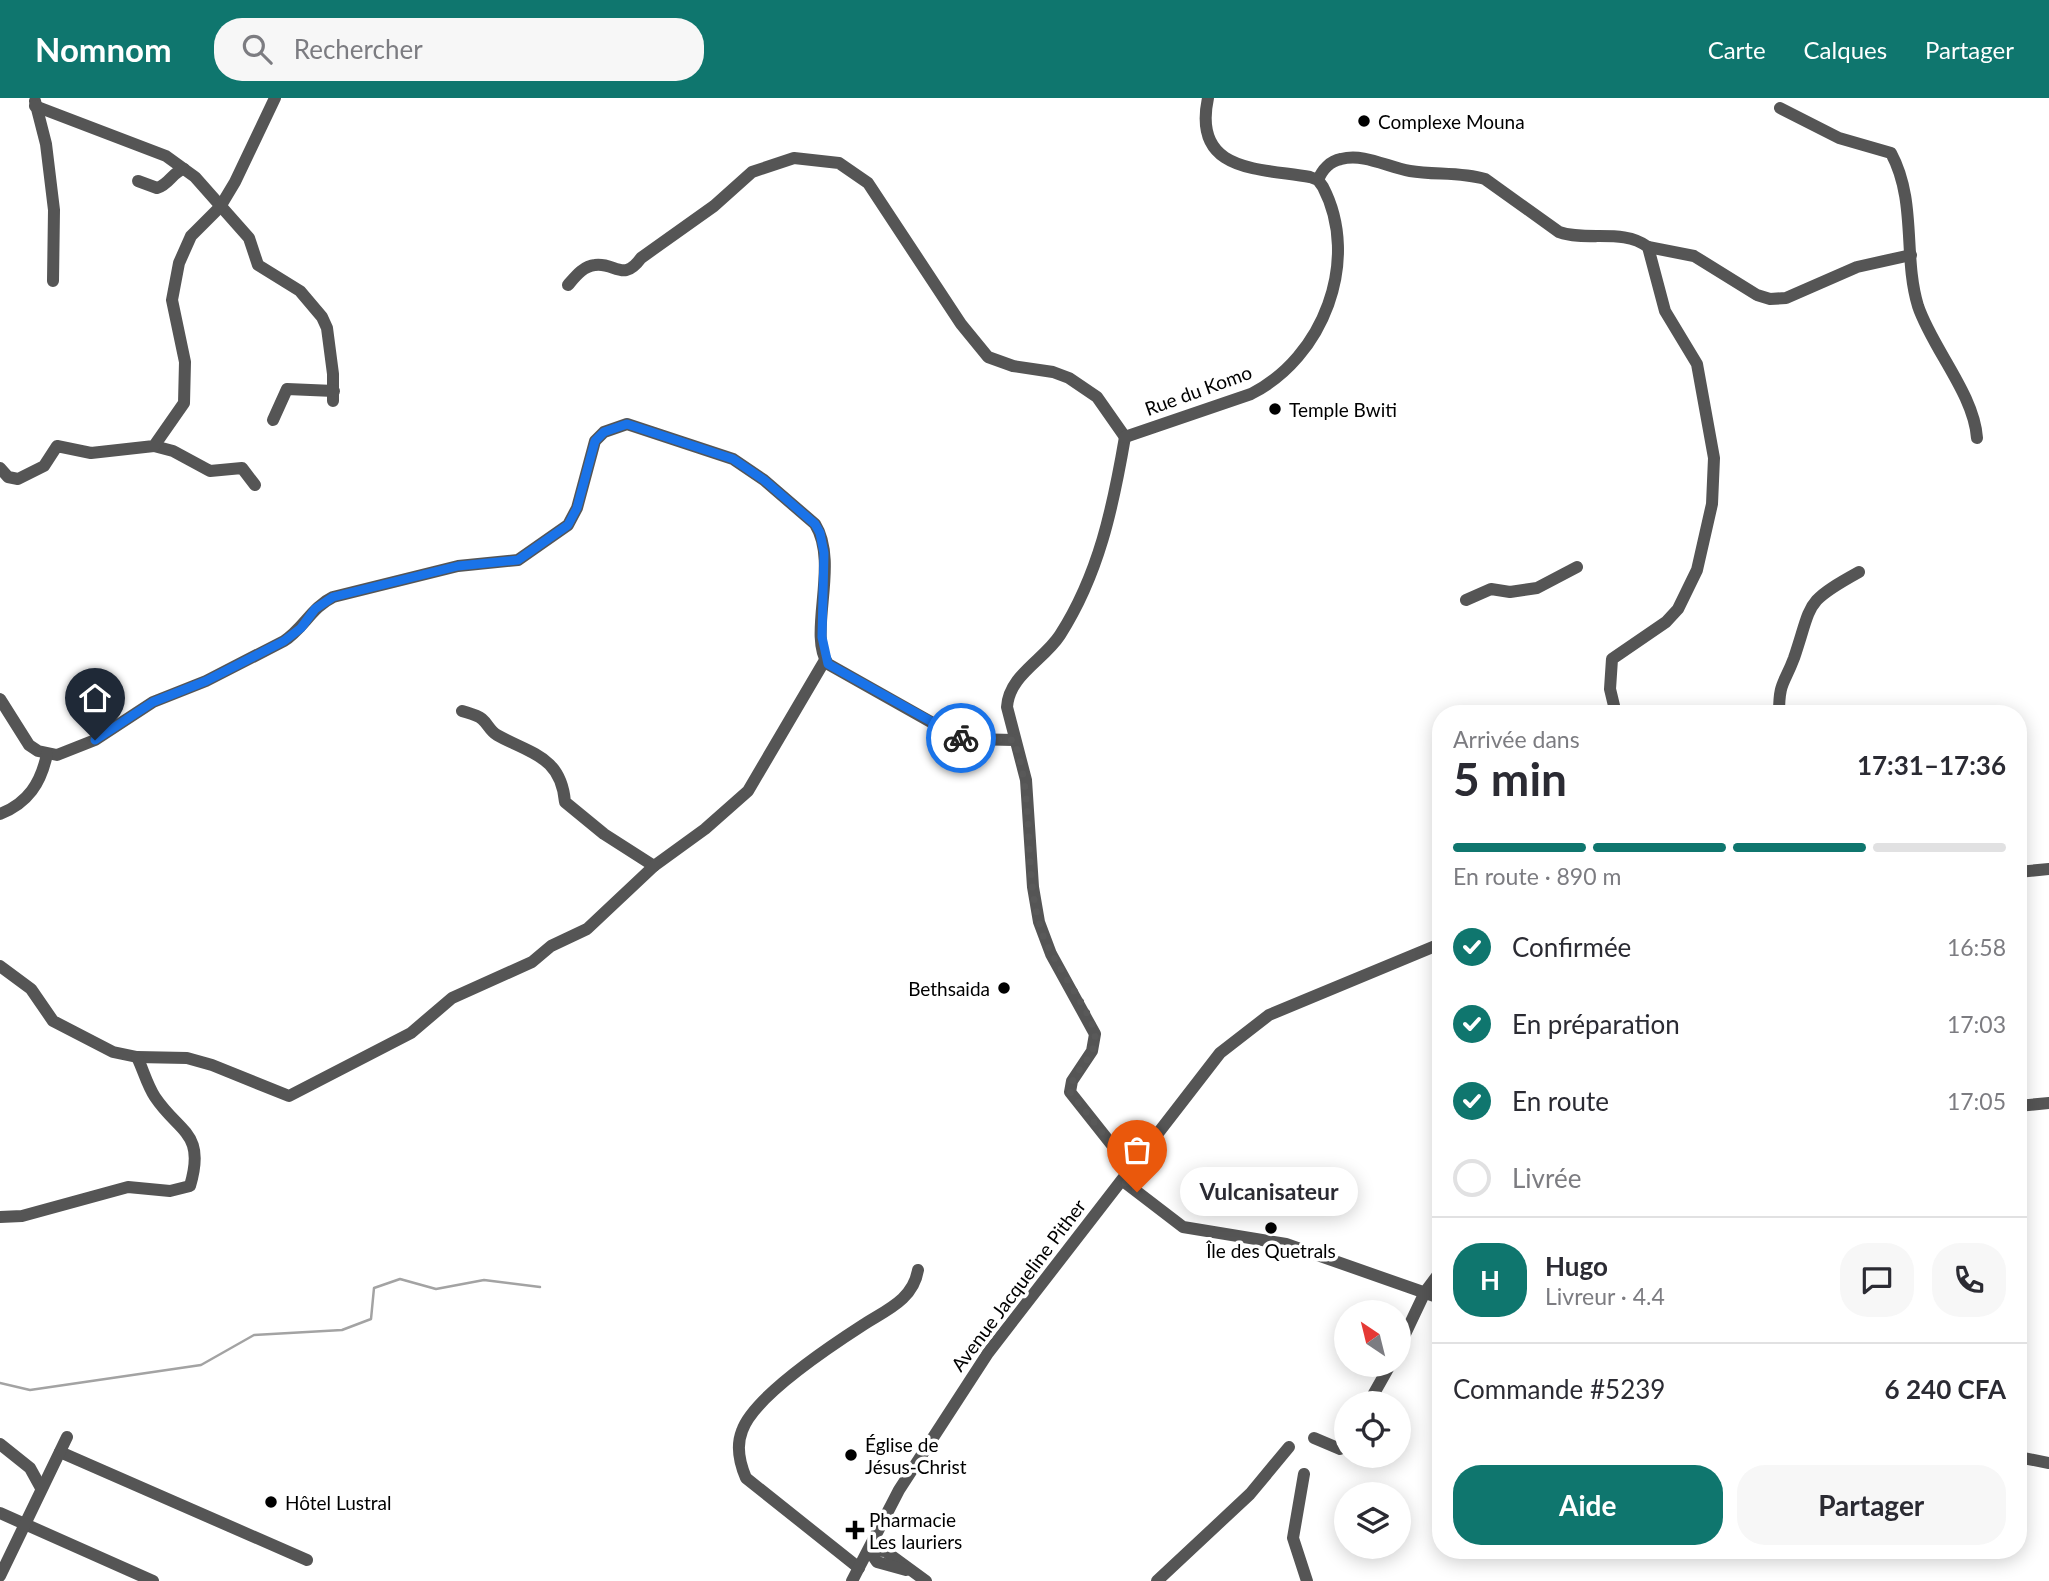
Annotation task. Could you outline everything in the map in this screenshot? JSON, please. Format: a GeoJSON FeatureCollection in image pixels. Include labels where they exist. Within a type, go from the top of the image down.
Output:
{"type":"FeatureCollection","features":[{"type":"Feature","properties":{"kind":"street"},"geometry":{"type":"LineString","coordinates":[[154,446],[184,403],[187,382],[172,300],[173,282],[191,236],[220,207],[243,168],[275,98]]}},
{"type":"Feature","properties":{"kind":"street"},"geometry":{"type":"LineString","coordinates":[[1208,98],[1207,130],[1211,142],[1225,159],[1255,170],[1318,180],[1332,162],[1347,158],[1370,160],[1412,171],[1474,176],[1485,179],[1559,232],[1573,237],[1631,237],[1648,247],[1694,256],[1757,295],[1770,299],[1786,298],[1857,267],[1911,255]]}},
{"type":"Feature","properties":{"kind":"street"},"geometry":{"type":"LineString","coordinates":[[35,102],[166,156],[195,177],[248,238],[258,265],[300,291],[322,317],[327,328],[333,396],[287,389],[273,420]]}},
{"type":"Feature","properties":{"kind":"street"},"geometry":{"type":"LineString","coordinates":[[35,102],[46,144],[54,210],[53,281]]}},
{"type":"Feature","properties":{"kind":"street"},"geometry":{"type":"LineString","coordinates":[[1780,108],[1839,138],[1891,153],[1911,226],[1912,286],[1923,319],[1976,425],[1977,438]]}},
{"type":"Feature","properties":{"kind":"street"},"geometry":{"type":"LineString","coordinates":[[568,285],[579,272],[595,264],[622,271],[635,267],[640,258],[714,206],[752,172],[794,158],[839,163],[868,183],[961,324],[988,356],[1013,366],[1062,374],[1080,384],[1103,404],[1125,437],[1107,529],[1088,583],[1059,637],[1016,681],[1008,695],[1007,707],[1026,780],[1033,887],[1039,922],[1051,954],[1095,1034],[1092,1051],[1072,1081],[1070,1092],[1112,1145],[1138,1159]]}},
{"type":"Feature","properties":{"kind":"street"},"geometry":{"type":"LineString","coordinates":[[138,181],[157,188],[168,183],[175,173],[184,169]]}},
{"type":"Feature","properties":{"kind":"street","name":"Rue du Komo"},"geometry":{"type":"LineString","coordinates":[[1125,437],[1251,394],[1274,378],[1303,348],[1327,312],[1336,279],[1337,255],[1332,217],[1326,194],[1318,180]]}},
{"type":"Feature","properties":{"kind":"street"},"geometry":{"type":"LineString","coordinates":[[1614,705],[1610,689],[1612,659],[1667,622],[1678,609],[1696,570],[1713,487],[1714,458],[1697,364],[1665,311],[1648,247]]}},
{"type":"Feature","properties":{"kind":"street"},"geometry":{"type":"LineString","coordinates":[[0,699],[29,745],[47,754],[76,749],[153,702],[206,681],[284,641],[301,628],[315,609],[333,597],[458,566],[518,560],[568,525],[577,508],[595,441],[604,432],[627,424],[733,459],[764,480],[815,524],[820,533],[824,553],[825,660],[748,791],[705,830],[654,866],[587,929],[551,946],[532,962],[452,998],[411,1033],[289,1096],[212,1065],[187,1058],[137,1057],[113,1052],[54,1021],[31,989],[0,966]]}},
{"type":"Feature","properties":{"kind":"street"},"geometry":{"type":"LineString","coordinates":[[0,468],[8,477],[18,479],[44,466],[57,446],[91,453],[133,451],[154,446],[173,451],[210,471],[242,468],[255,485]]}},
{"type":"Feature","properties":{"kind":"street"},"geometry":{"type":"LineString","coordinates":[[1466,600],[1490,589],[1510,592],[1537,588],[1577,567]]}},
{"type":"Feature","properties":{"kind":"street"},"geometry":{"type":"LineString","coordinates":[[1779,705],[1780,685],[1794,659],[1807,612],[1828,589],[1859,572]]}},
{"type":"Feature","properties":{"kind":"street"},"geometry":{"type":"LineString","coordinates":[[825,660],[834,669],[904,704],[954,735],[968,739],[1014,740]]}},
{"type":"Feature","properties":{"kind":"street"},"geometry":{"type":"LineString","coordinates":[[462,711],[482,719],[494,733],[533,752],[553,766],[564,782],[565,802],[604,834],[654,866]]}},
{"type":"Feature","properties":{"kind":"street"},"geometry":{"type":"LineString","coordinates":[[0,814],[16,808],[30,793],[43,776],[47,754]]}},
{"type":"Feature","properties":{"kind":"street"},"geometry":{"type":"LineString","coordinates":[[2027,871],[2049,869]]}},
{"type":"Feature","properties":{"kind":"street","name":"Avenue Jacqueline Pither"},"geometry":{"type":"LineString","coordinates":[[852,1581],[916,1460],[988,1353],[1215,1059],[1246,1031],[1284,1008],[1432,947]]}},
{"type":"Feature","properties":{"kind":"street"},"geometry":{"type":"LineString","coordinates":[[0,1217],[22,1216],[128,1187],[170,1191],[190,1186],[194,1150],[186,1130],[155,1097],[137,1057]]}},
{"type":"Feature","properties":{"kind":"street"},"geometry":{"type":"LineString","coordinates":[[2027,1105],[2049,1103]]}},
{"type":"Feature","properties":{"kind":"street"},"geometry":{"type":"LineString","coordinates":[[1123,1181],[1156,1209],[1183,1227],[1299,1248],[1432,1295]]}},
{"type":"Feature","properties":{"kind":"street"},"geometry":{"type":"LineString","coordinates":[[859,1568],[746,1478],[740,1466],[742,1431],[766,1398],[841,1340],[907,1296],[916,1282],[918,1270]]}},
{"type":"Feature","properties":{"kind":"street"},"geometry":{"type":"LineString","coordinates":[[1411,1322],[1432,1283]]}},
{"type":"Feature","properties":{"kind":"street"},"geometry":{"type":"LineString","coordinates":[[0,1576],[67,1437]]}},
{"type":"Feature","properties":{"kind":"street"},"geometry":{"type":"LineString","coordinates":[[1314,1438],[1334,1446]]}},
{"type":"Feature","properties":{"kind":"street"},"geometry":{"type":"LineString","coordinates":[[0,1444],[30,1468],[41,1488]]}},
{"type":"Feature","properties":{"kind":"street"},"geometry":{"type":"LineString","coordinates":[[1157,1581],[1241,1502],[1289,1447]]}},
{"type":"Feature","properties":{"kind":"street"},"geometry":{"type":"LineString","coordinates":[[60,1452],[307,1560]]}},
{"type":"Feature","properties":{"kind":"street"},"geometry":{"type":"LineString","coordinates":[[2027,1459],[2049,1463]]}},
{"type":"Feature","properties":{"kind":"street"},"geometry":{"type":"LineString","coordinates":[[1304,1474],[1293,1538],[1307,1581]]}},
{"type":"Feature","properties":{"kind":"street"},"geometry":{"type":"LineString","coordinates":[[0,1513],[153,1581]]}},
{"type":"Feature","properties":{"kind":"street"},"geometry":{"type":"LineString","coordinates":[[883,1520],[883,1538],[893,1562]]}},
{"type":"Feature","properties":{"kind":"street"},"geometry":{"type":"LineString","coordinates":[[869,1550],[877,1562],[893,1562],[926,1581]]}},
{"type":"Feature","properties":{"kind":"street"},"geometry":{"type":"LineString","coordinates":[[852,1581],[871,1568],[893,1562]]}},
{"type":"Feature","properties":{"kind":"waterway"},"geometry":{"type":"LineString","coordinates":[[0,1383],[30,1390],[201,1365],[254,1335],[342,1330],[371,1319],[374,1288],[400,1279],[436,1289],[484,1280],[540,1287]]}},
{"type":"Feature","properties":{"kind":"way so far"},"geometry":{"type":"LineString","coordinates":[[961,738],[1014,740],[1026,780],[1033,887],[1039,922],[1051,954],[1095,1034],[1092,1051],[1072,1081],[1070,1092],[1076,1103],[1112,1145],[1138,1159],[1123,1181],[1137,1192]]}},
{"type":"Feature","properties":{"kind":"place","name":"Complexe Mouna"},"geometry":{"type":"Point","coordinates":[1364,121]}},
{"type":"Feature","properties":{"kind":"place","name":"Temple Bwiti"},"geometry":{"type":"Point","coordinates":[1275,409]}},
{"type":"Feature","properties":{"kind":"place","name":"Bethsaida"},"geometry":{"type":"Point","coordinates":[1004,988]}},
{"type":"Feature","properties":{"kind":"place","name":"Vulcanisateur"},"geometry":{"type":"Point","coordinates":[1137,1192]}},
{"type":"Feature","properties":{"kind":"place","name":"Île des Quetrals"},"geometry":{"type":"Point","coordinates":[1271,1228]}},
{"type":"Feature","properties":{"kind":"place","name":"Église de Jésus-Christ"},"geometry":{"type":"Point","coordinates":[851,1455]}},
{"type":"Feature","properties":{"kind":"place","name":"Hôtel Lustral"},"geometry":{"type":"Point","coordinates":[271,1502]}},
{"type":"Feature","properties":{"kind":"place","name":"Pharmacie Les lauriers"},"geometry":{"type":"Point","coordinates":[855,1530]}},
{"type":"Feature","properties":{"kind":"route"},"geometry":{"type":"LineString","coordinates":[[95,740],[153,702],[206,681],[294,635],[315,609],[333,597],[458,566],[518,560],[568,525],[577,508],[595,441],[615,426],[627,424],[733,459],[803,512],[820,533],[824,553],[822,637],[825,660],[834,669],[904,704],[961,738]]}}]}
